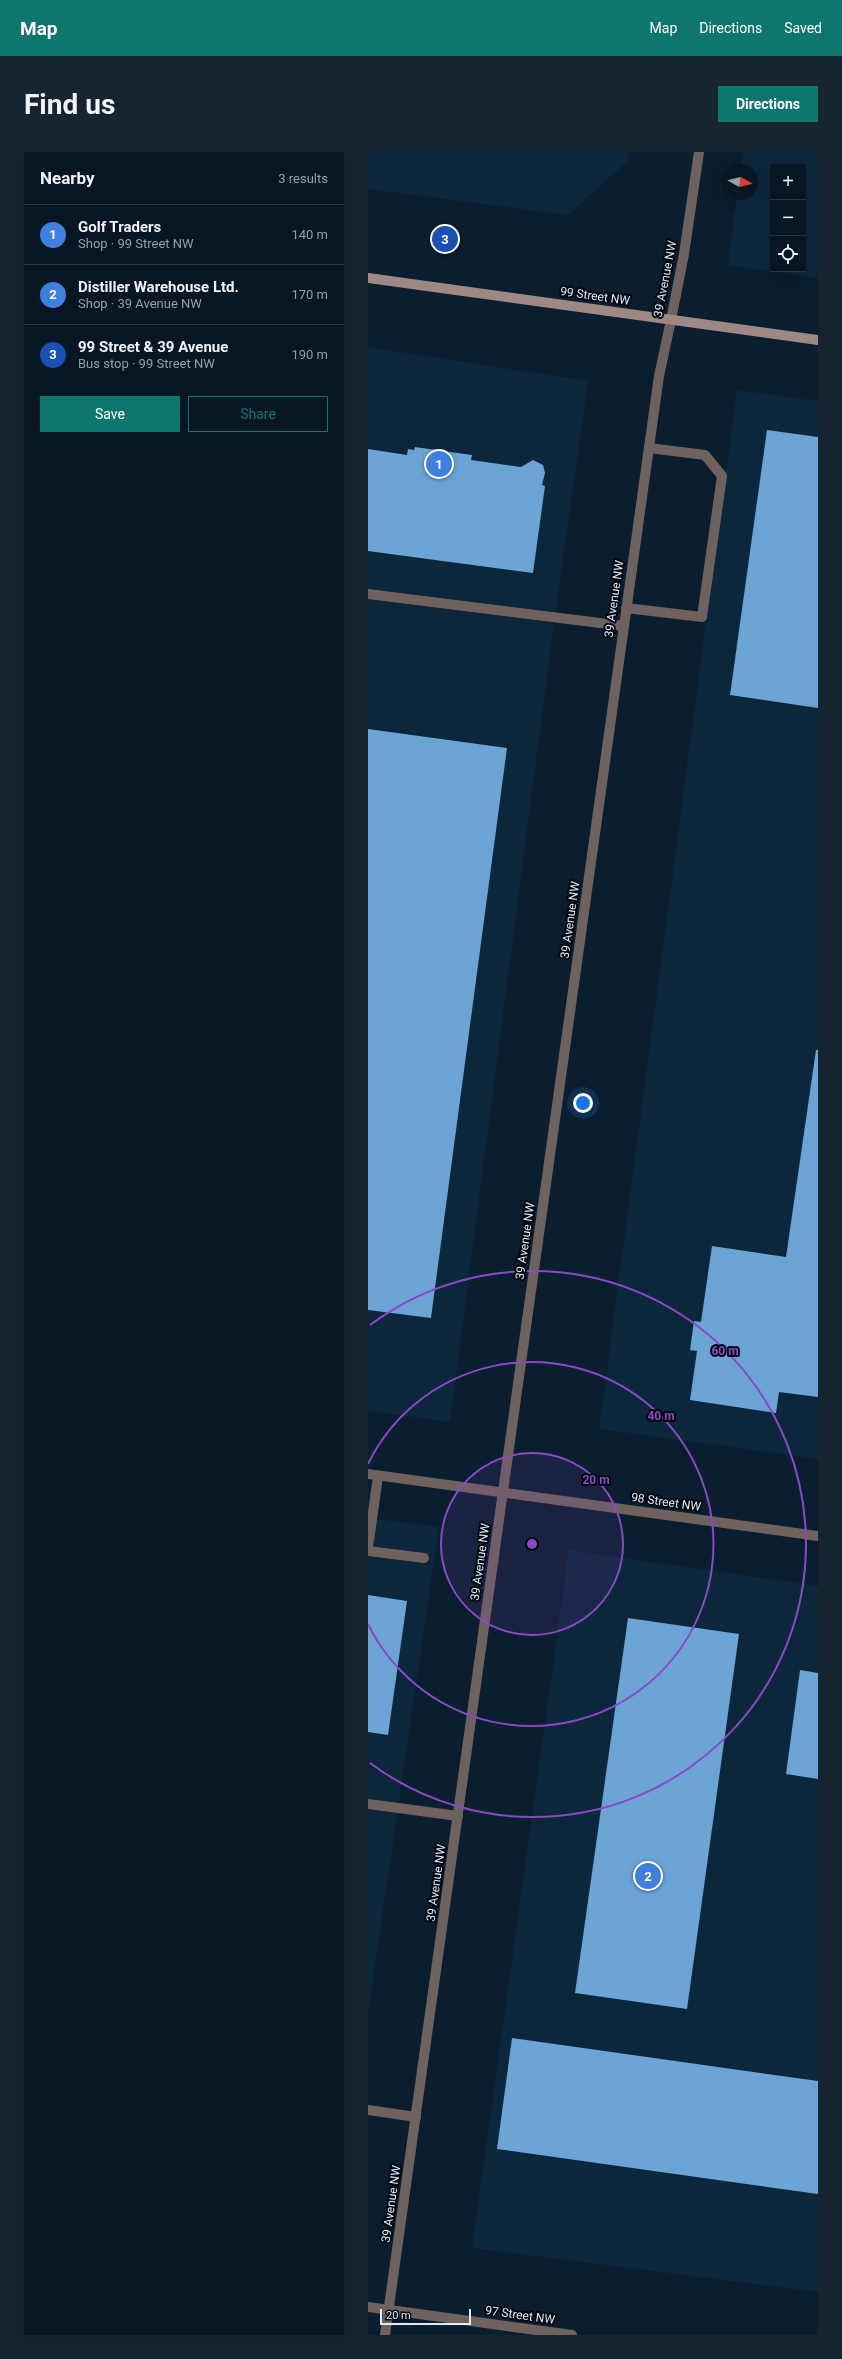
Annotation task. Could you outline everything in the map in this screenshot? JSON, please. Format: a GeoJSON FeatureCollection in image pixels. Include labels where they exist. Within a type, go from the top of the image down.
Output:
{"type":"FeatureCollection","features":[{"type":"Feature","properties":{"kind":"main road","name":"99 Street NW"},"geometry":{"type":"LineString","coordinates":[[368,278],[818,340]]}},
{"type":"Feature","properties":{"kind":"street","name":"39 Avenue NW"},"geometry":{"type":"LineString","coordinates":[[385,2335],[659,376],[684,254],[699,152]]}},
{"type":"Feature","properties":{"kind":"street"},"geometry":{"type":"LineString","coordinates":[[626,608],[702,617],[722,476],[705,455],[649,448]]}},
{"type":"Feature","properties":{"kind":"street"},"geometry":{"type":"LineString","coordinates":[[368,594],[624,626]]}},
{"type":"Feature","properties":{"kind":"street"},"geometry":{"type":"LineString","coordinates":[[373,1475],[368,1549],[424,1558]]}},
{"type":"Feature","properties":{"kind":"street","name":"98 Street NW"},"geometry":{"type":"LineString","coordinates":[[373,1475],[818,1536]]}},
{"type":"Feature","properties":{"kind":"street"},"geometry":{"type":"LineString","coordinates":[[368,1804],[458,1816]]}},
{"type":"Feature","properties":{"kind":"street"},"geometry":{"type":"LineString","coordinates":[[368,2110],[416,2117]]}},
{"type":"Feature","properties":{"kind":"street","name":"97 Street NW"},"geometry":{"type":"LineString","coordinates":[[368,2307],[572,2335]]}},
{"type":"Feature","properties":{"kind":"shaded area"},"geometry":{"type":"Polygon","coordinates":[[[368,152],[629,152],[628,161],[568,215],[368,189],[368,152]]]}},
{"type":"Feature","properties":{"kind":"shaded area"},"geometry":{"type":"Polygon","coordinates":[[[743,152],[818,152],[818,278],[776,272],[806,272],[806,164],[770,164],[770,271],[728,265],[736,200],[758,200],[758,164],[741,164],[743,152]]]}},
{"type":"Feature","properties":{"kind":"shaded area"},"geometry":{"type":"Polygon","coordinates":[[[368,347],[588,381],[553,631],[450,1422],[368,1411],[368,347]]]}},
{"type":"Feature","properties":{"kind":"shaded area"},"geometry":{"type":"Polygon","coordinates":[[[737,390],[818,401],[818,1459],[599,1429],[737,390]]]}},
{"type":"Feature","properties":{"kind":"shaded area"},"geometry":{"type":"Polygon","coordinates":[[[368,1518],[439,1527],[368,2014],[368,1518]]]}},
{"type":"Feature","properties":{"kind":"shaded area"},"geometry":{"type":"Polygon","coordinates":[[[569,1550],[818,1586],[818,2292],[472,2248],[569,1550]]]}},
{"type":"Feature","properties":{"kind":"building"},"geometry":{"type":"Polygon","coordinates":[[[767,430],[818,437],[818,708],[730,695],[767,430]]]}},
{"type":"Feature","properties":{"kind":"building"},"geometry":{"type":"Polygon","coordinates":[[[415,447],[472,455],[471,460],[521,467],[533,460],[543,465],[545,473],[542,485],[545,486],[533,573],[368,551],[368,449],[407,455],[408,449],[414,450],[415,447]]]}},
{"type":"Feature","properties":{"kind":"building"},"geometry":{"type":"Polygon","coordinates":[[[368,729],[507,748],[431,1318],[368,1310],[368,729]]]}},
{"type":"Feature","properties":{"kind":"building"},"geometry":{"type":"Polygon","coordinates":[[[816,1050],[818,1050],[818,1397],[779,1392],[776,1413],[690,1400],[697,1351],[690,1350],[694,1321],[701,1322],[712,1246],[786,1257],[816,1050]]]}},
{"type":"Feature","properties":{"kind":"building"},"geometry":{"type":"Polygon","coordinates":[[[368,1595],[407,1601],[388,1735],[368,1732],[368,1595]]]}},
{"type":"Feature","properties":{"kind":"building"},"geometry":{"type":"Polygon","coordinates":[[[628,1618],[739,1634],[687,2009],[575,1993],[628,1618]]]}},
{"type":"Feature","properties":{"kind":"building"},"geometry":{"type":"Polygon","coordinates":[[[800,1670],[818,1673],[818,1779],[786,1774],[800,1670]]]}},
{"type":"Feature","properties":{"kind":"building"},"geometry":{"type":"Polygon","coordinates":[[[512,2038],[818,2081],[818,2194],[497,2149],[512,2038]]]}},
{"type":"Feature","properties":{"kind":"place","name":"99 Street & 39 Avenue"},"geometry":{"type":"Point","coordinates":[445,239]}},
{"type":"Feature","properties":{"kind":"place","name":"Golf Traders"},"geometry":{"type":"Point","coordinates":[439,464]}},
{"type":"Feature","properties":{"kind":"place","name":"Distiller Warehouse Ltd."},"geometry":{"type":"Point","coordinates":[648,1876]}}]}
